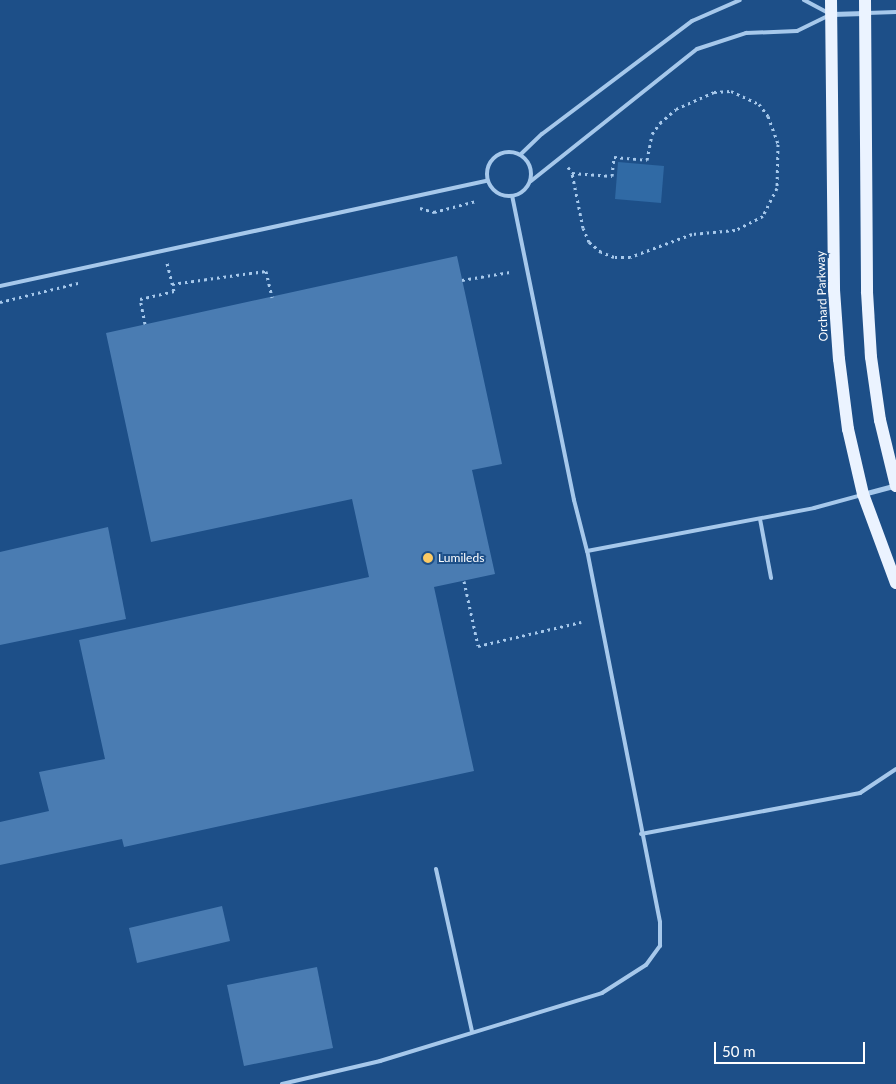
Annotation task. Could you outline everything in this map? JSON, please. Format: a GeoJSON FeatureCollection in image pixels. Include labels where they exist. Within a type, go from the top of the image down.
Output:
{"type":"FeatureCollection","features":[{"type":"Feature","properties":{"kind":"main road","name":"Orchard Parkway"},"geometry":{"type":"LineString","coordinates":[[832,0],[834,300],[848,429],[863,494],[896,582]]}},
{"type":"Feature","properties":{"kind":"main road"},"geometry":{"type":"LineString","coordinates":[[865,0],[870,348],[880,420],[896,485]]}},
{"type":"Feature","properties":{"kind":"street"},"geometry":{"type":"LineString","coordinates":[[832,14],[865,14]]}},
{"type":"Feature","properties":{"kind":"street"},"geometry":{"type":"LineString","coordinates":[[863,494],[896,485]]}},
{"type":"Feature","properties":{"kind":"lane"},"geometry":{"type":"LineString","coordinates":[[521,154],[542,134],[692,21],[740,0]]}},
{"type":"Feature","properties":{"kind":"lane"},"geometry":{"type":"LineString","coordinates":[[804,0],[832,14]]}},
{"type":"Feature","properties":{"kind":"lane"},"geometry":{"type":"LineString","coordinates":[[865,14],[896,12]]}},
{"type":"Feature","properties":{"kind":"lane"},"geometry":{"type":"LineString","coordinates":[[531,180],[530,166],[521,154],[506,152],[492,159],[486,173],[488,181],[497,193],[512,196],[524,190],[531,180],[697,49],[746,33],[797,31],[832,14]]}},
{"type":"Feature","properties":{"kind":"lane"},"geometry":{"type":"LineString","coordinates":[[0,286],[488,181]]}},
{"type":"Feature","properties":{"kind":"lane"},"geometry":{"type":"LineString","coordinates":[[282,1084],[380,1061],[602,992],[646,965],[660,946],[660,922],[641,834],[587,551],[574,500],[512,196]]}},
{"type":"Feature","properties":{"kind":"lane"},"geometry":{"type":"LineString","coordinates":[[587,551],[760,519],[863,494]]}},
{"type":"Feature","properties":{"kind":"lane"},"geometry":{"type":"LineString","coordinates":[[760,519],[767,544],[771,578]]}},
{"type":"Feature","properties":{"kind":"lane"},"geometry":{"type":"LineString","coordinates":[[641,834],[860,793],[896,770]]}},
{"type":"Feature","properties":{"kind":"lane"},"geometry":{"type":"LineString","coordinates":[[436,869],[472,1032]]}},
{"type":"Feature","properties":{"kind":"path"},"geometry":{"type":"LineString","coordinates":[[568,168],[572,173],[589,242],[600,252],[614,257],[630,257],[692,234],[735,230],[763,216],[777,188],[778,144],[768,116],[759,104],[731,91],[714,92],[683,105],[660,123],[652,134],[647,160],[614,157],[612,176],[572,173]]}},
{"type":"Feature","properties":{"kind":"path"},"geometry":{"type":"LineString","coordinates":[[145,324],[140,299],[174,291],[167,263]]}},
{"type":"Feature","properties":{"kind":"path"},"geometry":{"type":"LineString","coordinates":[[172,284],[266,272],[272,297]]}},
{"type":"Feature","properties":{"kind":"path"},"geometry":{"type":"LineString","coordinates":[[462,280],[510,272]]}},
{"type":"Feature","properties":{"kind":"path"},"geometry":{"type":"LineString","coordinates":[[464,581],[478,646],[581,622]]}},
{"type":"Feature","properties":{"kind":"shaded area"},"geometry":{"type":"Polygon","coordinates":[[[618,162],[664,166],[661,203],[615,199],[618,162]]]}},
{"type":"Feature","properties":{"kind":"building","name":"Lumileds"},"geometry":{"type":"Polygon","coordinates":[[[457,256],[502,464],[472,470],[495,574],[434,587],[474,771],[124,847],[122,839],[0,865],[0,822],[49,811],[39,772],[105,759],[79,640],[369,577],[352,499],[151,542],[106,333],[457,256]]]}},
{"type":"Feature","properties":{"kind":"building"},"geometry":{"type":"Polygon","coordinates":[[[108,527],[126,619],[0,645],[0,552],[108,527]]]}},
{"type":"Feature","properties":{"kind":"building"},"geometry":{"type":"Polygon","coordinates":[[[222,906],[230,941],[137,963],[129,928],[222,906]]]}},
{"type":"Feature","properties":{"kind":"building"},"geometry":{"type":"Polygon","coordinates":[[[317,967],[333,1048],[244,1066],[227,985],[317,967]]]}},
{"type":"Feature","properties":{"kind":"place","name":"Lumileds"},"geometry":{"type":"Point","coordinates":[428,558]}}]}
